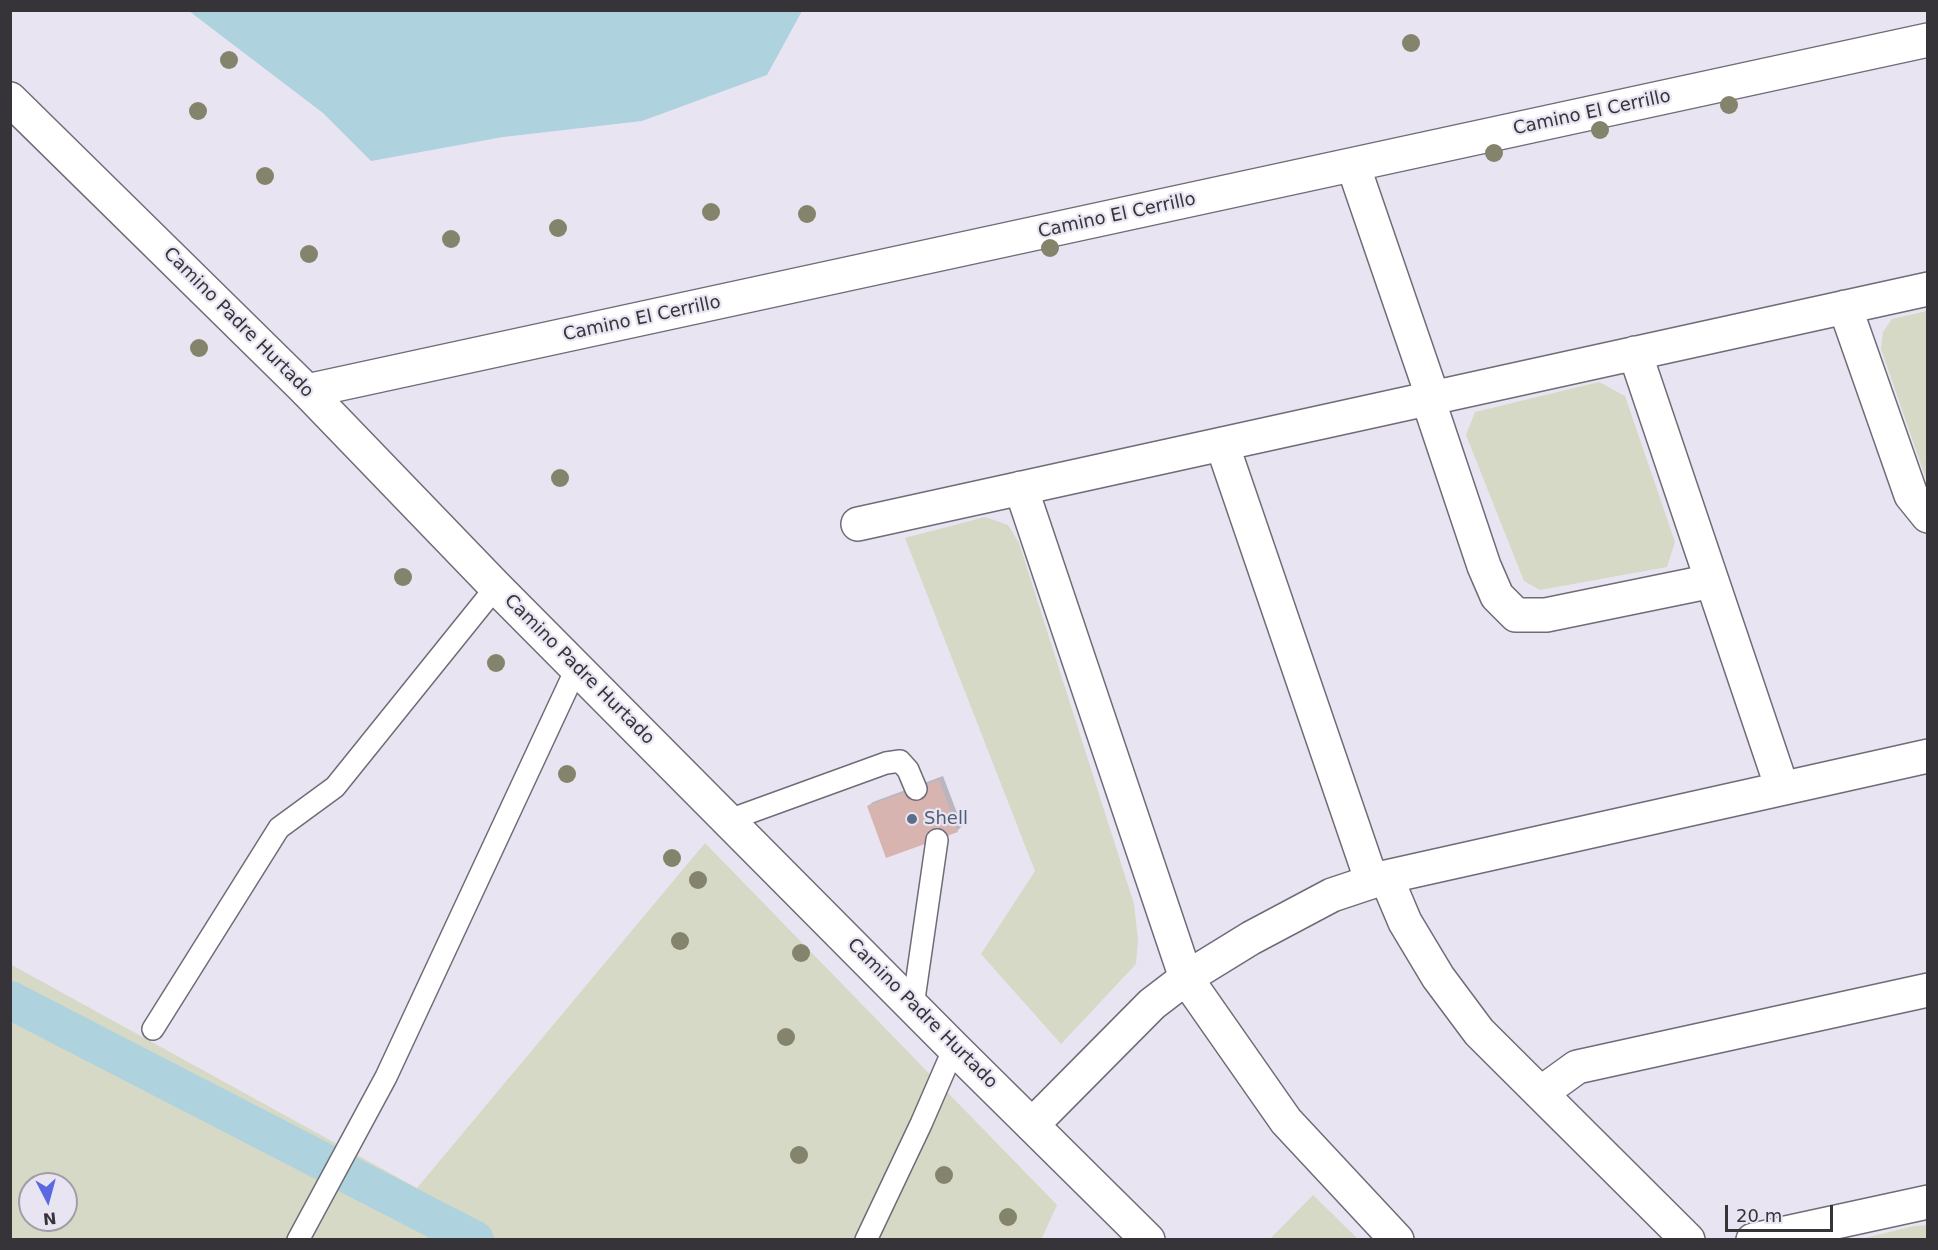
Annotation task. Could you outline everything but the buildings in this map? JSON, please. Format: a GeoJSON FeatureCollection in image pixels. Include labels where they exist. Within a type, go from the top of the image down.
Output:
{"type":"FeatureCollection","features":[{"type":"Feature","properties":{"kind":"street","name":"Camino El Cerrillo"},"geometry":{"type":"LineString","coordinates":[[307,391],[1928,40]]}},
{"type":"Feature","properties":{"kind":"street","name":"Camino Padre Hurtado"},"geometry":{"type":"LineString","coordinates":[[10,99],[307,391],[496,587],[954,1048],[1148,1239]]}},
{"type":"Feature","properties":{"kind":"street"},"geometry":{"type":"LineString","coordinates":[[1353,165],[1484,566],[1497,596],[1516,615],[1546,615],[1712,581]]}},
{"type":"Feature","properties":{"kind":"street"},"geometry":{"type":"LineString","coordinates":[[858,524],[1928,289]]}},
{"type":"Feature","properties":{"kind":"street"},"geometry":{"type":"LineString","coordinates":[[1845,307],[1911,495],[1928,516]]}},
{"type":"Feature","properties":{"kind":"street"},"geometry":{"type":"LineString","coordinates":[[1635,353],[1782,788]]}},
{"type":"Feature","properties":{"kind":"street"},"geometry":{"type":"LineString","coordinates":[[1222,444],[1379,879],[1438,977],[1479,1032],[1688,1239]]}},
{"type":"Feature","properties":{"kind":"street"},"geometry":{"type":"LineString","coordinates":[[1021,488],[1186,978],[1286,1121],[1397,1239]]}},
{"type":"Feature","properties":{"kind":"street"},"geometry":{"type":"LineString","coordinates":[[1032,1125],[1152,1004],[1186,978],[1251,938],[1332,896],[1379,879],[1928,756]]}},
{"type":"Feature","properties":{"kind":"street"},"geometry":{"type":"LineString","coordinates":[[1541,1093],[1577,1066],[1928,990]]}},
{"type":"Feature","properties":{"kind":"street"},"geometry":{"type":"LineString","coordinates":[[1753,1239],[1928,1202]]}},
{"type":"Feature","properties":{"kind":"lane"},"geometry":{"type":"LineString","coordinates":[[153,1029],[279,828],[335,787],[496,587]]}},
{"type":"Feature","properties":{"kind":"lane"},"geometry":{"type":"LineString","coordinates":[[298,1239],[386,1077],[577,667]]}},
{"type":"Feature","properties":{"kind":"lane"},"geometry":{"type":"LineString","coordinates":[[729,820],[886,762],[900,761],[908,770],[916,789]]}},
{"type":"Feature","properties":{"kind":"lane"},"geometry":{"type":"LineString","coordinates":[[913,1006],[937,840]]}},
{"type":"Feature","properties":{"kind":"lane"},"geometry":{"type":"LineString","coordinates":[[866,1239],[921,1124],[954,1048]]}},
{"type":"Feature","properties":{"kind":"green space"},"geometry":{"type":"Polygon","coordinates":[[[1928,311],[1927,482],[1881,349],[1883,332],[1892,319],[1928,311]]]}},
{"type":"Feature","properties":{"kind":"green space"},"geometry":{"type":"Polygon","coordinates":[[[1599,382],[1625,396],[1675,542],[1667,567],[1540,590],[1524,581],[1466,435],[1475,412],[1599,382]]]}},
{"type":"Feature","properties":{"kind":"green space"},"geometry":{"type":"Polygon","coordinates":[[[985,517],[1008,525],[1019,543],[1134,904],[1138,940],[1136,964],[1061,1044],[981,954],[1035,871],[905,538],[985,517]]]}},
{"type":"Feature","properties":{"kind":"green space"},"geometry":{"type":"Polygon","coordinates":[[[705,843],[1057,1205],[1041,1240],[11,1239],[10,964],[417,1188],[705,843]]]}},
{"type":"Feature","properties":{"kind":"green space"},"geometry":{"type":"Polygon","coordinates":[[[1313,1195],[1358,1239],[1270,1239],[1313,1195]]]}},
{"type":"Feature","properties":{"kind":"green space"},"geometry":{"type":"Polygon","coordinates":[[[1927,1225],[1927,1239],[1861,1239],[1914,1226],[1927,1225]]]}},
{"type":"Feature","properties":{"kind":"water"},"geometry":{"type":"Polygon","coordinates":[[[802,10],[767,75],[642,121],[503,137],[371,161],[323,113],[189,11],[802,10]]]}},
{"type":"Feature","properties":{"kind":"waterway"},"geometry":{"type":"LineString","coordinates":[[10,1000],[475,1240]]}},
{"type":"Feature","properties":{"kind":"place","name":"Shell"},"geometry":{"type":"Point","coordinates":[912,819]}}]}
